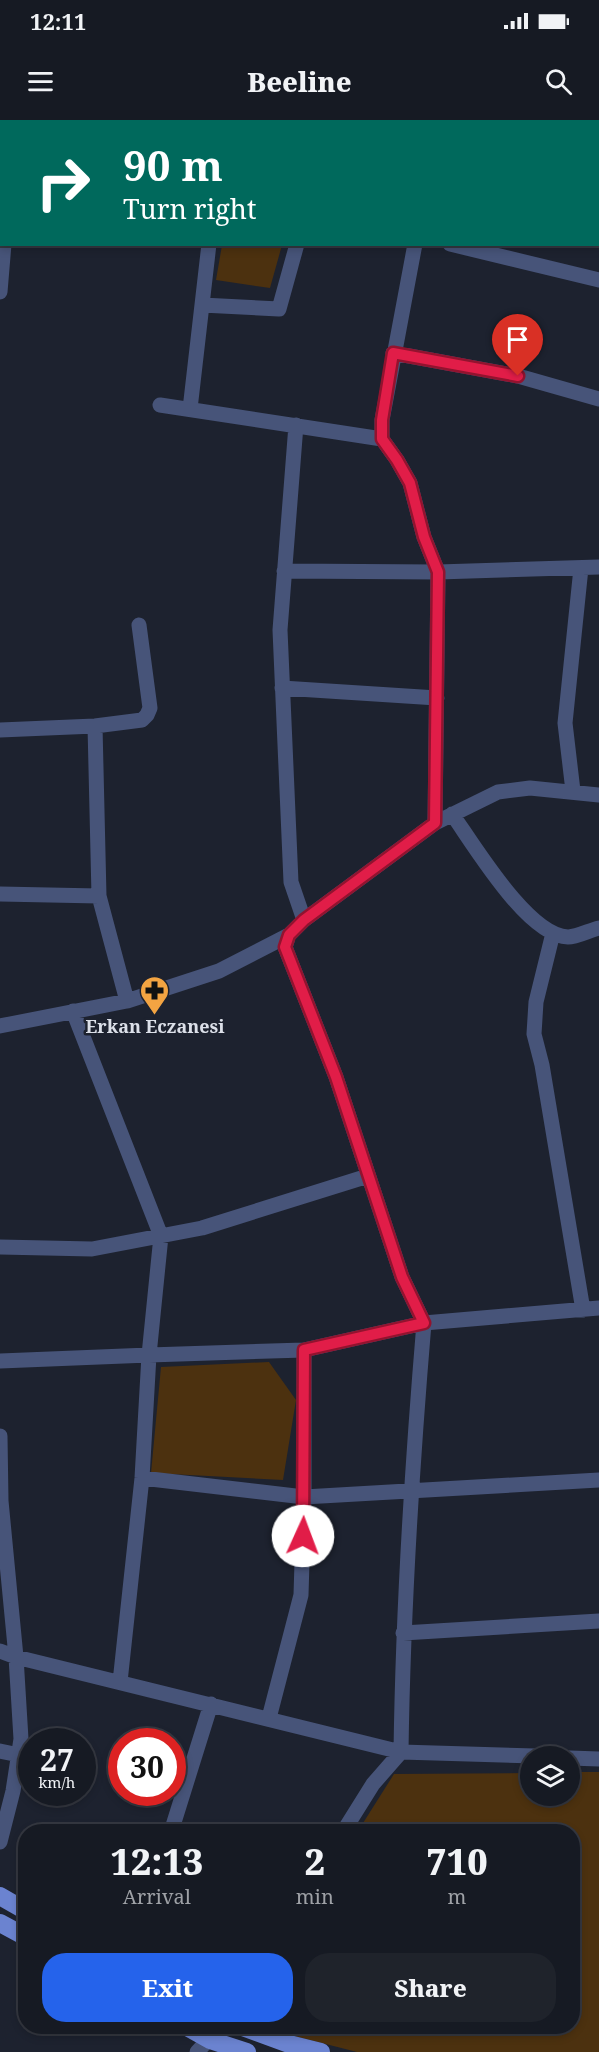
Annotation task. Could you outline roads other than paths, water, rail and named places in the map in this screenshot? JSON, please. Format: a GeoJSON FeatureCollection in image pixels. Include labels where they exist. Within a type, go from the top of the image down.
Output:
{"type":"FeatureCollection","features":[{"type":"Feature","properties":{"kind":"main road"},"geometry":{"type":"LineString","coordinates":[[0,1896],[18,1906]]}},
{"type":"Feature","properties":{"kind":"main road"},"geometry":{"type":"LineString","coordinates":[[0,1923],[18,1933]]}},
{"type":"Feature","properties":{"kind":"main road"},"geometry":{"type":"LineString","coordinates":[[262,2034],[321,2052]]}},
{"type":"Feature","properties":{"kind":"main road"},"geometry":{"type":"LineString","coordinates":[[209,2040],[247,2052]]}},
{"type":"Feature","properties":{"kind":"street"},"geometry":{"type":"LineString","coordinates":[[0,292],[4,246]]}},
{"type":"Feature","properties":{"kind":"street"},"geometry":{"type":"LineString","coordinates":[[190,409],[209,246]]}},
{"type":"Feature","properties":{"kind":"street"},"geometry":{"type":"LineString","coordinates":[[202,305],[279,309],[296,246]]}},
{"type":"Feature","properties":{"kind":"street"},"geometry":{"type":"LineString","coordinates":[[416,246],[393,353],[382,420],[382,439],[410,483],[424,537],[438,572],[435,823]]}},
{"type":"Feature","properties":{"kind":"street"},"geometry":{"type":"LineString","coordinates":[[458,246],[599,280]]}},
{"type":"Feature","properties":{"kind":"street"},"geometry":{"type":"LineString","coordinates":[[393,353],[518,376],[599,399]]}},
{"type":"Feature","properties":{"kind":"street"},"geometry":{"type":"LineString","coordinates":[[160,405],[382,439]]}},
{"type":"Feature","properties":{"kind":"street"},"geometry":{"type":"LineString","coordinates":[[296,425],[280,630],[291,882],[304,920]]}},
{"type":"Feature","properties":{"kind":"street"},"geometry":{"type":"LineString","coordinates":[[284,571],[438,572],[599,567]]}},
{"type":"Feature","properties":{"kind":"street"},"geometry":{"type":"LineString","coordinates":[[573,791],[565,723],[580,568]]}},
{"type":"Feature","properties":{"kind":"street"},"geometry":{"type":"LineString","coordinates":[[0,730],[95,726],[142,720],[149,711],[139,625]]}},
{"type":"Feature","properties":{"kind":"street"},"geometry":{"type":"LineString","coordinates":[[282,688],[437,698]]}},
{"type":"Feature","properties":{"kind":"street"},"geometry":{"type":"LineString","coordinates":[[95,726],[99,896],[127,1001]]}},
{"type":"Feature","properties":{"kind":"street"},"geometry":{"type":"LineString","coordinates":[[0,1026],[127,1001],[219,971],[289,935],[304,920],[435,823],[498,792],[530,788],[599,795]]}},
{"type":"Feature","properties":{"kind":"street"},"geometry":{"type":"LineString","coordinates":[[452,814],[515,900],[537,924],[553,933],[569,937],[599,928]]}},
{"type":"Feature","properties":{"kind":"street"},"geometry":{"type":"LineString","coordinates":[[0,894],[99,896]]}},
{"type":"Feature","properties":{"kind":"street"},"geometry":{"type":"LineString","coordinates":[[553,933],[536,1002],[534,1034],[542,1065],[582,1310]]}},
{"type":"Feature","properties":{"kind":"street"},"geometry":{"type":"LineString","coordinates":[[289,935],[285,947],[336,1077],[402,1277],[424,1323],[410,1491],[403,1633],[401,1752],[373,1784],[348,1824]]}},
{"type":"Feature","properties":{"kind":"street"},"geometry":{"type":"LineString","coordinates":[[73,1011],[161,1236],[149,1355],[142,1478],[120,1682]]}},
{"type":"Feature","properties":{"kind":"street"},"geometry":{"type":"LineString","coordinates":[[0,1247],[92,1249],[161,1236],[202,1228],[368,1176]]}},
{"type":"Feature","properties":{"kind":"street"},"geometry":{"type":"LineString","coordinates":[[0,1361],[304,1350],[424,1323],[599,1308]]}},
{"type":"Feature","properties":{"kind":"street"},"geometry":{"type":"LineString","coordinates":[[269,1718],[301,1595],[304,1350]]}},
{"type":"Feature","properties":{"kind":"street"},"geometry":{"type":"LineString","coordinates":[[0,1436],[1,1502],[20,1728]]}},
{"type":"Feature","properties":{"kind":"street"},"geometry":{"type":"LineString","coordinates":[[142,1478],[304,1497],[599,1480]]}},
{"type":"Feature","properties":{"kind":"street"},"geometry":{"type":"LineString","coordinates":[[403,1633],[599,1621]]}},
{"type":"Feature","properties":{"kind":"street"},"geometry":{"type":"LineString","coordinates":[[0,1651],[16,1657],[401,1752],[520,1756]]}},
{"type":"Feature","properties":{"kind":"street"},"geometry":{"type":"LineString","coordinates":[[174,1824],[211,1704]]}},
{"type":"Feature","properties":{"kind":"street"},"geometry":{"type":"LineString","coordinates":[[0,1751],[18,1755]]}},
{"type":"Feature","properties":{"kind":"street"},"geometry":{"type":"LineString","coordinates":[[580,1758],[599,1759]]}},
{"type":"Feature","properties":{"kind":"street"},"geometry":{"type":"LineString","coordinates":[[0,1842],[18,1761]]}},
{"type":"Feature","properties":{"kind":"place","name":"Erkan Eczanesi"},"geometry":{"type":"Point","coordinates":[155,1016]}}]}
